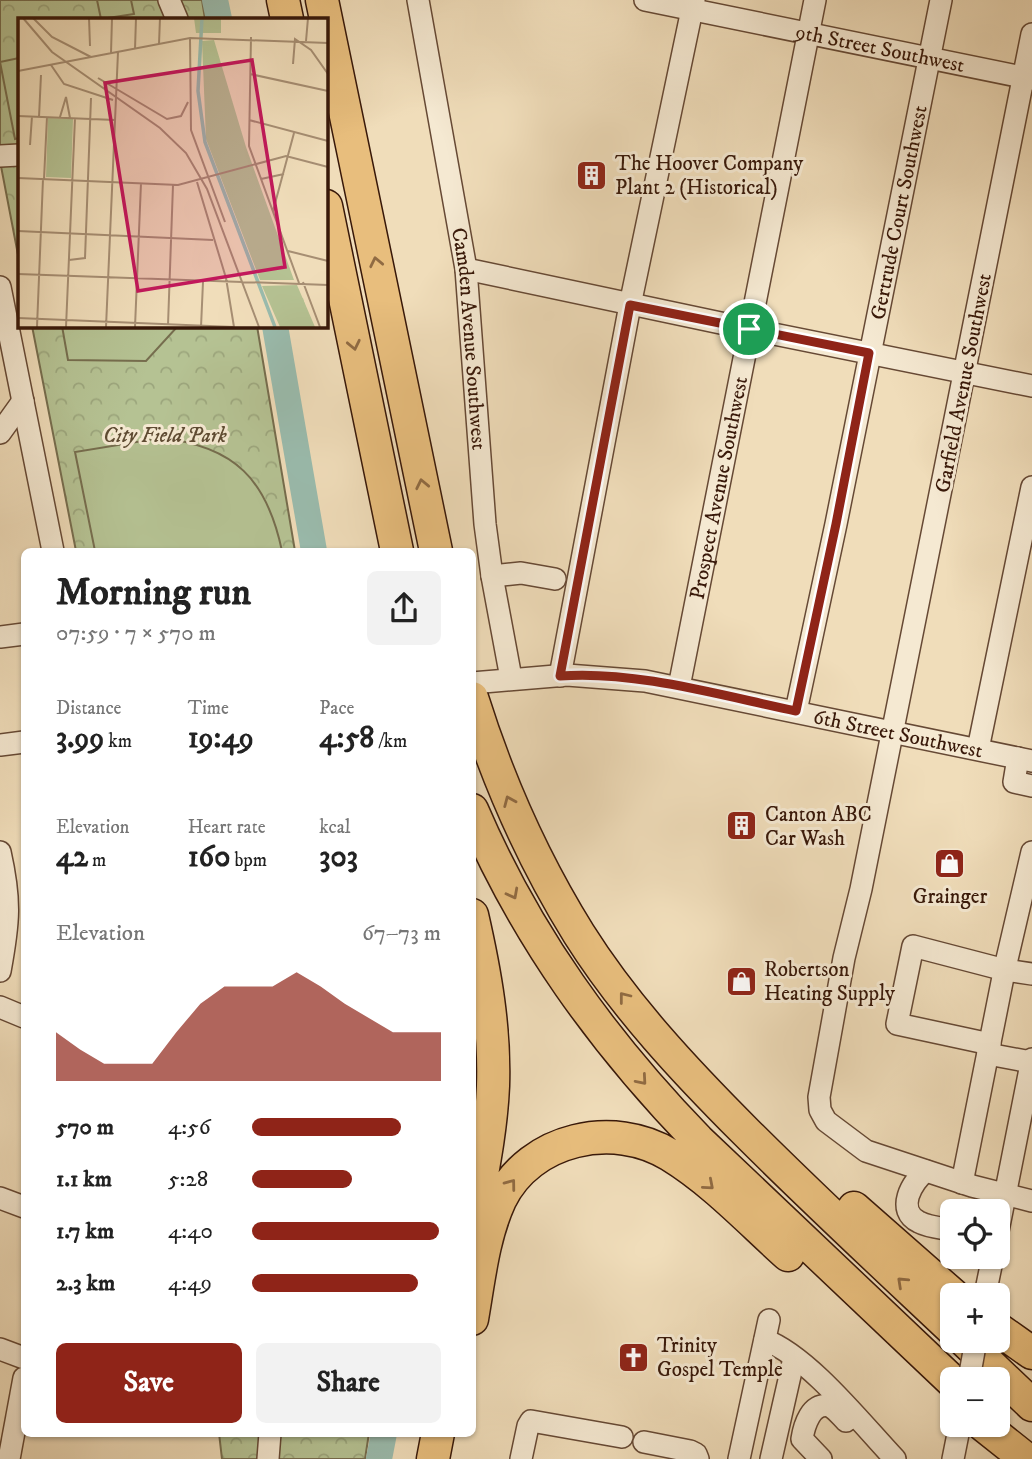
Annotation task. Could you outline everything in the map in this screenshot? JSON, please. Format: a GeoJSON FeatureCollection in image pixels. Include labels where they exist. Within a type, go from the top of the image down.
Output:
{"type":"FeatureCollection","features":[{"type":"Feature","properties":{"kind":"highway"},"geometry":{"type":"LineString","coordinates":[[327,26],[435,548]]}},
{"type":"Feature","properties":{"kind":"highway"},"geometry":{"type":"LineString","coordinates":[[327,211],[396,548]]}},
{"type":"Feature","properties":{"kind":"highway"},"geometry":{"type":"LineString","coordinates":[[361,378],[362,461],[380,548]]}},
{"type":"Feature","properties":{"kind":"highway"},"geometry":{"type":"LineString","coordinates":[[476,710],[522,831],[556,895],[604,970],[648,1026],[705,1091],[763,1150],[940,1318]]}},
{"type":"Feature","properties":{"kind":"highway"},"geometry":{"type":"LineString","coordinates":[[476,818],[520,909],[551,961],[624,1059],[698,1140],[940,1370]]}},
{"type":"Feature","properties":{"kind":"highway"},"geometry":{"type":"LineString","coordinates":[[476,934],[487,988],[493,1046],[490,1118],[476,1205]]}},
{"type":"Feature","properties":{"kind":"highway"},"geometry":{"type":"LineString","coordinates":[[648,1026],[711,1074],[852,1206],[940,1284]]}},
{"type":"Feature","properties":{"kind":"highway"},"geometry":{"type":"LineString","coordinates":[[476,1296],[486,1240],[494,1214],[502,1197],[522,1171],[552,1149],[570,1142],[591,1137],[633,1140],[668,1154],[705,1181],[940,1390]]}},
{"type":"Feature","properties":{"kind":"highway"},"geometry":{"type":"LineString","coordinates":[[1010,1337],[1032,1353]]}},
{"type":"Feature","properties":{"kind":"highway"},"geometry":{"type":"LineString","coordinates":[[978,1353],[1032,1405]]}},
{"type":"Feature","properties":{"kind":"highway"},"geometry":{"type":"LineString","coordinates":[[1010,1436],[1032,1457]]}},
{"type":"Feature","properties":{"kind":"highway"},"geometry":{"type":"LineString","coordinates":[[433,1459],[437,1437]]}},
{"type":"Feature","properties":{"kind":"highway"},"geometry":{"type":"LineString","coordinates":[[449,1459],[452,1437]]}},
{"type":"Feature","properties":{"kind":"highway"},"geometry":{"type":"LineString","coordinates":[[998,1437],[1026,1459]]}},
{"type":"Feature","properties":{"kind":"street"},"geometry":{"type":"LineString","coordinates":[[169,0],[177,18]]}},
{"type":"Feature","properties":{"kind":"street","name":"Camden Avenue Southwest"},"geometry":{"type":"LineString","coordinates":[[418,0],[466,269],[485,524],[511,678]]}},
{"type":"Feature","properties":{"kind":"street","name":"9th Street Southwest"},"geometry":{"type":"LineString","coordinates":[[645,0],[693,5],[808,33],[1028,78]]}},
{"type":"Feature","properties":{"kind":"street","name":"Prospect Avenue Southwest"},"geometry":{"type":"LineString","coordinates":[[679,687],[815,0]]}},
{"type":"Feature","properties":{"kind":"street","name":"Gertrude Court Southwest"},"geometry":{"type":"LineString","coordinates":[[796,711],[941,0]]}},
{"type":"Feature","properties":{"kind":"street"},"geometry":{"type":"LineString","coordinates":[[560,676],[630,305],[693,5]]}},
{"type":"Feature","properties":{"kind":"street","name":"Garfield Avenue Southwest"},"geometry":{"type":"LineString","coordinates":[[1032,34],[1028,78],[861,889],[844,958],[819,1097],[820,1110],[826,1121],[866,1151],[962,1183],[1032,1201]]}},
{"type":"Feature","properties":{"kind":"street"},"geometry":{"type":"LineString","coordinates":[[0,156],[18,155]]}},
{"type":"Feature","properties":{"kind":"street"},"geometry":{"type":"LineString","coordinates":[[466,269],[1032,386]]}},
{"type":"Feature","properties":{"kind":"street"},"geometry":{"type":"LineString","coordinates":[[0,287],[52,548]]}},
{"type":"Feature","properties":{"kind":"street"},"geometry":{"type":"LineString","coordinates":[[0,433],[23,401]]}},
{"type":"Feature","properties":{"kind":"street"},"geometry":{"type":"LineString","coordinates":[[978,749],[1032,487]]}},
{"type":"Feature","properties":{"kind":"street"},"geometry":{"type":"LineString","coordinates":[[492,576],[521,573],[555,579]]}},
{"type":"Feature","properties":{"kind":"street"},"geometry":{"type":"LineString","coordinates":[[0,638],[21,634]]}},
{"type":"Feature","properties":{"kind":"street","name":"6th Street Southwest"},"geometry":{"type":"LineString","coordinates":[[476,682],[511,678],[602,676],[679,687],[1025,759]]}},
{"type":"Feature","properties":{"kind":"street"},"geometry":{"type":"LineString","coordinates":[[0,745],[21,742]]}},
{"type":"Feature","properties":{"kind":"street"},"geometry":{"type":"LineString","coordinates":[[1025,759],[1014,782],[1032,786]]}},
{"type":"Feature","properties":{"kind":"street"},"geometry":{"type":"LineString","coordinates":[[0,852],[8,885],[9,910],[0,971]]}},
{"type":"Feature","properties":{"kind":"street"},"geometry":{"type":"LineString","coordinates":[[962,1183],[1032,852]]}},
{"type":"Feature","properties":{"kind":"street"},"geometry":{"type":"LineString","coordinates":[[1003,1199],[1032,1060],[897,1024],[913,946],[1005,970],[1032,974]]}},
{"type":"Feature","properties":{"kind":"street"},"geometry":{"type":"LineString","coordinates":[[0,1007],[21,1016]]}},
{"type":"Feature","properties":{"kind":"street"},"geometry":{"type":"LineString","coordinates":[[926,1171],[908,1192],[910,1214],[920,1223],[940,1227]]}},
{"type":"Feature","properties":{"kind":"street"},"geometry":{"type":"LineString","coordinates":[[0,1198],[21,1206]]}},
{"type":"Feature","properties":{"kind":"street"},"geometry":{"type":"LineString","coordinates":[[739,1459],[767,1330],[813,1374],[892,1459]]}},
{"type":"Feature","properties":{"kind":"street"},"geometry":{"type":"LineString","coordinates":[[0,1349],[21,1357]]}},
{"type":"Feature","properties":{"kind":"street"},"geometry":{"type":"LineString","coordinates":[[771,1459],[794,1358]]}},
{"type":"Feature","properties":{"kind":"street"},"geometry":{"type":"LineString","coordinates":[[9,1459],[21,1394]]}},
{"type":"Feature","properties":{"kind":"street"},"geometry":{"type":"LineString","coordinates":[[821,1459],[802,1438],[803,1429],[814,1409],[831,1406],[879,1453],[892,1459]]}},
{"type":"Feature","properties":{"kind":"street"},"geometry":{"type":"LineString","coordinates":[[522,1459],[528,1426],[535,1420],[622,1437]]}},
{"type":"Feature","properties":{"kind":"street"},"geometry":{"type":"LineString","coordinates":[[268,1459],[271,1437]]}},
{"type":"Feature","properties":{"kind":"street"},"geometry":{"type":"LineString","coordinates":[[953,1456],[957,1437]]}},
{"type":"Feature","properties":{"kind":"street"},"geometry":{"type":"LineString","coordinates":[[644,1442],[690,1451],[696,1454],[698,1459]]}},
{"type":"Feature","properties":{"kind":"green space"},"geometry":{"type":"Polygon","coordinates":[[[0,0],[202,0],[205,18],[18,18],[18,255],[0,161],[0,0]]]}},
{"type":"Feature","properties":{"kind":"green space"},"geometry":{"type":"Polygon","coordinates":[[[97,0],[131,0],[134,14],[101,18],[97,0]]]}},
{"type":"Feature","properties":{"kind":"green space"},"geometry":{"type":"Polygon","coordinates":[[[18,58],[18,138],[15,139],[0,62],[18,58]]]}},
{"type":"Feature","properties":{"kind":"green space","name":"City Field Park"},"geometry":{"type":"Polygon","coordinates":[[[32,327],[257,327],[294,548],[75,548],[32,327]]]}},
{"type":"Feature","properties":{"kind":"green space"},"geometry":{"type":"Polygon","coordinates":[[[62,327],[177,327],[146,361],[68,360],[62,327]]]}},
{"type":"Feature","properties":{"kind":"green space"},"geometry":{"type":"Polygon","coordinates":[[[161,438],[209,449],[244,471],[257,486],[276,526],[281,548],[94,548],[75,452],[161,438]]]}},
{"type":"Feature","properties":{"kind":"green space"},"geometry":{"type":"Polygon","coordinates":[[[219,1437],[368,1437],[365,1459],[222,1459],[219,1437]]]}},
{"type":"Feature","properties":{"kind":"waterway"},"geometry":{"type":"LineString","coordinates":[[215,0],[219,18]]}},
{"type":"Feature","properties":{"kind":"waterway"},"geometry":{"type":"LineString","coordinates":[[275,327],[313,548]]}},
{"type":"Feature","properties":{"kind":"waterway"},"geometry":{"type":"LineString","coordinates":[[379,1459],[383,1437]]}},
{"type":"Feature","properties":{"kind":"place","name":"The Hoover Company Plant 2 (Historical)"},"geometry":{"type":"Point","coordinates":[592,175]}},
{"type":"Feature","properties":{"kind":"place","name":"Canton ABC Car Wash"},"geometry":{"type":"Point","coordinates":[742,826]}},
{"type":"Feature","properties":{"kind":"place","name":"Grainger"},"geometry":{"type":"Point","coordinates":[950,864]}},
{"type":"Feature","properties":{"kind":"place","name":"Robertson Heating Supply"},"geometry":{"type":"Point","coordinates":[741,981]}},
{"type":"Feature","properties":{"kind":"place","name":"Trinity Gospel Temple"},"geometry":{"type":"Point","coordinates":[634,1357]}},
{"type":"Feature","properties":{"kind":"route"},"geometry":{"type":"LineString","coordinates":[[630,305],[749,329],[869,353],[796,711],[645,681],[602,676],[560,676],[630,305]]}}]}
